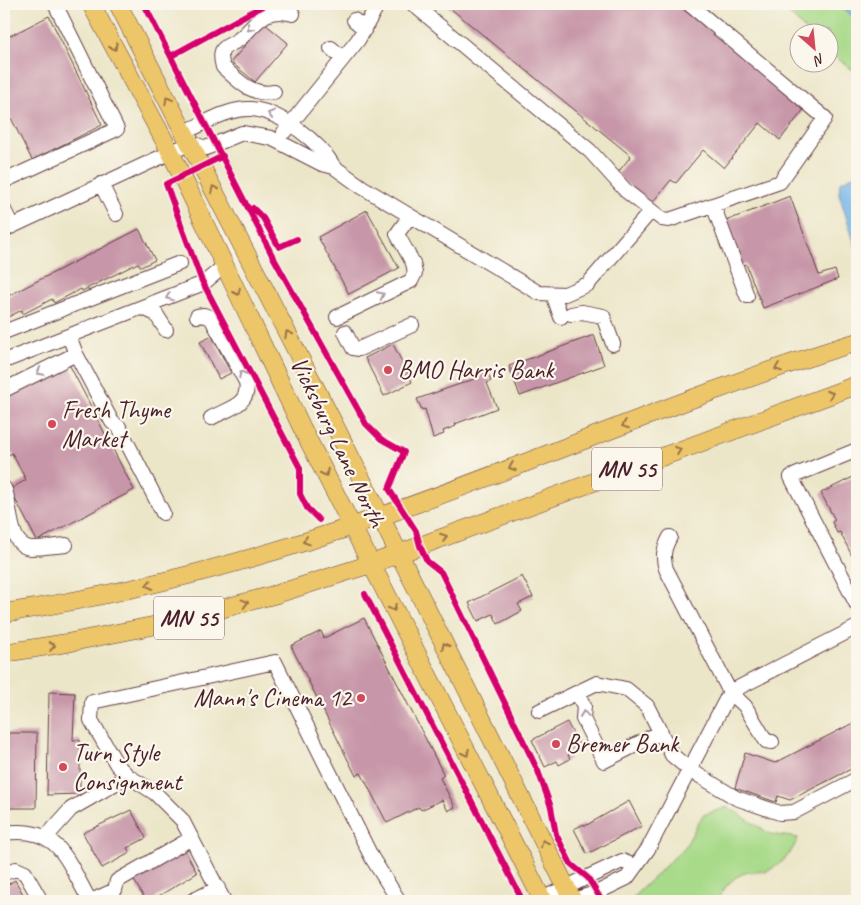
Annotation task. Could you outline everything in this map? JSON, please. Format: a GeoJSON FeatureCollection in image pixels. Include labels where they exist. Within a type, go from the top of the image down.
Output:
{"type":"FeatureCollection","features":[{"type":"Feature","properties":{"kind":"main road","name":"Vicksburg Lane North"},"geometry":{"type":"LineString","coordinates":[[91,4],[171,153],[224,266],[352,526],[541,901]]}},
{"type":"Feature","properties":{"kind":"main road","name":"Vicksburg Lane North"},"geometry":{"type":"LineString","coordinates":[[118,4],[191,143],[571,897]]}},
{"type":"Feature","properties":{"kind":"main road","name":"MN 55"},"geometry":{"type":"LineString","coordinates":[[4,613],[61,604],[166,582],[243,561],[379,517],[727,386],[857,342]]}},
{"type":"Feature","properties":{"kind":"main road","name":"MN 55"},"geometry":{"type":"LineString","coordinates":[[4,653],[67,644],[172,622],[278,594],[371,564],[857,385]]}},
{"type":"Feature","properties":{"kind":"street"},"geometry":{"type":"LineString","coordinates":[[4,181],[117,129],[55,4]]}},
{"type":"Feature","properties":{"kind":"street"},"geometry":{"type":"LineString","coordinates":[[278,142],[289,124],[365,29],[378,4]]}},
{"type":"Feature","properties":{"kind":"street"},"geometry":{"type":"LineString","coordinates":[[413,4],[590,151],[626,191],[662,219],[669,220],[780,182],[825,118],[689,4]]}},
{"type":"Feature","properties":{"kind":"street"},"geometry":{"type":"LineString","coordinates":[[274,92],[260,94],[250,90],[223,67],[221,53],[225,46],[242,37],[261,17],[282,11],[293,14]]}},
{"type":"Feature","properties":{"kind":"street"},"geometry":{"type":"LineString","coordinates":[[354,20],[365,29]]}},
{"type":"Feature","properties":{"kind":"street"},"geometry":{"type":"LineString","coordinates":[[331,48],[342,58]]}},
{"type":"Feature","properties":{"kind":"street"},"geometry":{"type":"LineString","coordinates":[[191,143],[189,130],[224,114],[250,109],[277,115],[301,132],[329,158],[334,167]]}},
{"type":"Feature","properties":{"kind":"street"},"geometry":{"type":"LineString","coordinates":[[4,210],[8,228],[191,143],[206,148],[242,133],[262,136],[322,164],[334,167],[362,187],[539,293],[553,294],[565,294],[588,284],[651,211]]}},
{"type":"Feature","properties":{"kind":"street"},"geometry":{"type":"LineString","coordinates":[[101,184],[116,214]]}},
{"type":"Feature","properties":{"kind":"street"},"geometry":{"type":"LineString","coordinates":[[713,205],[747,296]]}},
{"type":"Feature","properties":{"kind":"street"},"geometry":{"type":"LineString","coordinates":[[337,317],[410,281],[415,273],[413,263],[397,234],[410,216]]}},
{"type":"Feature","properties":{"kind":"street"},"geometry":{"type":"LineString","coordinates":[[4,332],[180,263]]}},
{"type":"Feature","properties":{"kind":"street"},"geometry":{"type":"LineString","coordinates":[[4,361],[207,282],[224,266]]}},
{"type":"Feature","properties":{"kind":"street"},"geometry":{"type":"LineString","coordinates":[[553,294],[566,316],[582,312],[603,316],[614,344]]}},
{"type":"Feature","properties":{"kind":"street"},"geometry":{"type":"LineString","coordinates":[[143,308],[156,314],[166,330]]}},
{"type":"Feature","properties":{"kind":"street"},"geometry":{"type":"LineString","coordinates":[[197,316],[211,318],[246,382],[248,390],[247,396],[242,402],[211,418]]}},
{"type":"Feature","properties":{"kind":"street"},"geometry":{"type":"LineString","coordinates":[[345,332],[353,348],[359,349],[412,325]]}},
{"type":"Feature","properties":{"kind":"street"},"geometry":{"type":"LineString","coordinates":[[69,336],[76,354],[112,422],[119,428],[163,513]]}},
{"type":"Feature","properties":{"kind":"street"},"geometry":{"type":"LineString","coordinates":[[4,390],[76,354]]}},
{"type":"Feature","properties":{"kind":"street"},"geometry":{"type":"LineString","coordinates":[[857,450],[791,477],[857,605]]}},
{"type":"Feature","properties":{"kind":"street"},"geometry":{"type":"LineString","coordinates":[[4,488],[15,536],[19,542],[29,548],[66,545]]}},
{"type":"Feature","properties":{"kind":"street"},"geometry":{"type":"LineString","coordinates":[[670,537],[664,549],[663,560],[666,569],[730,692],[745,706],[766,741],[772,742]]}},
{"type":"Feature","properties":{"kind":"street"},"geometry":{"type":"LineString","coordinates":[[541,901],[596,893],[626,878],[648,849],[730,692],[857,626]]}},
{"type":"Feature","properties":{"kind":"street"},"geometry":{"type":"LineString","coordinates":[[224,901],[182,820],[155,793],[128,776],[117,765],[91,720],[92,702],[275,662],[372,858],[399,901]]}},
{"type":"Feature","properties":{"kind":"street"},"geometry":{"type":"LineString","coordinates":[[539,711],[597,683],[626,689],[647,706],[672,755],[690,770],[736,798],[786,813],[857,779]]}},
{"type":"Feature","properties":{"kind":"street"},"geometry":{"type":"LineString","coordinates":[[577,693],[584,706],[583,719],[604,761],[661,732]]}},
{"type":"Feature","properties":{"kind":"street"},"geometry":{"type":"LineString","coordinates":[[46,836],[71,809],[128,776]]}},
{"type":"Feature","properties":{"kind":"street"},"geometry":{"type":"LineString","coordinates":[[4,833],[35,832],[46,836],[60,849],[90,901],[119,896],[116,880],[192,838]]}},
{"type":"Feature","properties":{"kind":"street"},"geometry":{"type":"LineString","coordinates":[[4,873],[16,869],[25,873],[41,901]]}},
{"type":"Feature","properties":{"kind":"street"},"geometry":{"type":"LineString","coordinates":[[192,901],[218,888]]}},
{"type":"Feature","properties":{"kind":"green space"},"geometry":{"type":"Polygon","coordinates":[[[780,4],[836,4],[857,19],[857,73],[838,59],[838,22],[797,22],[780,4]]]}},
{"type":"Feature","properties":{"kind":"green space"},"geometry":{"type":"Polygon","coordinates":[[[728,807],[770,834],[798,838],[783,861],[769,870],[744,873],[734,879],[723,891],[719,901],[629,901],[685,847],[703,815],[728,807]]]}},
{"type":"Feature","properties":{"kind":"water"},"geometry":{"type":"Polygon","coordinates":[[[857,4],[857,19],[837,5],[857,4]]]}},
{"type":"Feature","properties":{"kind":"water"},"geometry":{"type":"Polygon","coordinates":[[[857,174],[857,251],[839,194],[840,182],[857,174]]]}},
{"type":"Feature","properties":{"kind":"building"},"geometry":{"type":"Polygon","coordinates":[[[445,4],[677,4],[805,108],[780,140],[760,123],[724,168],[703,150],[676,183],[671,180],[651,204],[616,175],[631,156],[445,4]]]}},
{"type":"Feature","properties":{"kind":"building"},"geometry":{"type":"Polygon","coordinates":[[[49,16],[102,125],[32,160],[4,104],[4,39],[49,16]]]}},
{"type":"Feature","properties":{"kind":"building"},"geometry":{"type":"Polygon","coordinates":[[[264,23],[288,43],[255,82],[231,62],[264,23]]]}},
{"type":"Feature","properties":{"kind":"building"},"geometry":{"type":"Polygon","coordinates":[[[790,196],[819,275],[835,270],[838,279],[763,308],[746,264],[740,266],[723,222],[790,196]]]}},
{"type":"Feature","properties":{"kind":"building"},"geometry":{"type":"Polygon","coordinates":[[[367,210],[399,268],[349,294],[318,237],[367,210]]]}},
{"type":"Feature","properties":{"kind":"building"},"geometry":{"type":"Polygon","coordinates":[[[139,229],[155,260],[141,267],[138,263],[54,303],[52,299],[23,314],[22,310],[4,319],[4,298],[139,229]]]}},
{"type":"Feature","properties":{"kind":"building"},"geometry":{"type":"Polygon","coordinates":[[[594,335],[604,365],[520,396],[509,366],[594,335]]]}},
{"type":"Feature","properties":{"kind":"building"},"geometry":{"type":"Polygon","coordinates":[[[212,336],[231,373],[219,379],[200,342],[212,336]]]}},
{"type":"Feature","properties":{"kind":"building","name":"BMO Harris Bank"},"geometry":{"type":"Polygon","coordinates":[[[393,344],[412,382],[384,396],[365,358],[393,344]]]}},
{"type":"Feature","properties":{"kind":"building","name":"Fresh Thyme Market"},"geometry":{"type":"Polygon","coordinates":[[[68,362],[134,490],[37,541],[10,489],[26,480],[12,453],[4,458],[4,395],[68,362]]]}},
{"type":"Feature","properties":{"kind":"building"},"geometry":{"type":"Polygon","coordinates":[[[487,371],[491,381],[487,383],[497,408],[455,424],[456,426],[443,431],[444,434],[433,438],[425,409],[422,410],[417,399],[477,378],[476,375],[487,371]]]}},
{"type":"Feature","properties":{"kind":"building"},"geometry":{"type":"Polygon","coordinates":[[[857,475],[857,572],[854,565],[856,564],[840,532],[837,533],[832,522],[835,520],[821,493],[857,475]]]}},
{"type":"Feature","properties":{"kind":"building"},"geometry":{"type":"Polygon","coordinates":[[[522,576],[533,597],[518,604],[522,611],[498,624],[493,614],[478,621],[469,603],[522,576]]]}},
{"type":"Feature","properties":{"kind":"building","name":"Mann's Cinema 12"},"geometry":{"type":"Polygon","coordinates":[[[364,618],[444,775],[440,778],[455,807],[448,811],[442,800],[421,810],[419,807],[387,823],[361,773],[356,776],[291,646],[321,631],[324,638],[364,618]]]}},
{"type":"Feature","properties":{"kind":"building","name":"Turn Style Consignment"},"geometry":{"type":"Polygon","coordinates":[[[49,692],[75,693],[73,740],[80,740],[80,794],[47,795],[49,692]]]}},
{"type":"Feature","properties":{"kind":"building"},"geometry":{"type":"Polygon","coordinates":[[[857,721],[857,766],[790,800],[778,796],[776,802],[735,788],[745,753],[775,763],[857,721]]]}},
{"type":"Feature","properties":{"kind":"building","name":"Bremer Bank"},"geometry":{"type":"Polygon","coordinates":[[[567,722],[581,749],[568,755],[570,759],[559,765],[557,761],[545,767],[532,740],[567,722]]]}},
{"type":"Feature","properties":{"kind":"building"},"geometry":{"type":"Polygon","coordinates":[[[4,733],[37,733],[36,808],[4,808],[4,733]]]}},
{"type":"Feature","properties":{"kind":"building"},"geometry":{"type":"Polygon","coordinates":[[[629,801],[642,826],[587,854],[574,829],[584,824],[585,826],[629,801]]]}},
{"type":"Feature","properties":{"kind":"building"},"geometry":{"type":"Polygon","coordinates":[[[131,810],[146,838],[127,848],[130,853],[102,868],[83,833],[131,810]]]}},
{"type":"Feature","properties":{"kind":"building"},"geometry":{"type":"Polygon","coordinates":[[[184,849],[197,873],[152,900],[146,901],[132,877],[184,849]]]}},
{"type":"Feature","properties":{"kind":"building"},"geometry":{"type":"Polygon","coordinates":[[[15,880],[27,901],[4,901],[4,887],[15,880]]]}},
{"type":"Feature","properties":{"kind":"building"},"geometry":{"type":"Polygon","coordinates":[[[359,897],[365,900],[371,897],[373,901],[351,901],[359,897]]]}},
{"type":"Feature","properties":{"kind":"cycle path"},"geometry":{"type":"LineString","coordinates":[[144,4],[272,255],[366,424],[381,439],[404,452],[389,489],[416,531],[427,561],[441,572],[538,771],[551,807],[556,834],[571,864],[588,878],[602,901]]}},
{"type":"Feature","properties":{"kind":"cycle path"},"geometry":{"type":"LineString","coordinates":[[171,56],[266,4]]}},
{"type":"Feature","properties":{"kind":"cycle path"},"geometry":{"type":"LineString","coordinates":[[223,156],[166,184],[201,279],[300,468],[300,494],[307,508],[319,520]]}},
{"type":"Feature","properties":{"kind":"cycle path"},"geometry":{"type":"LineString","coordinates":[[253,208],[263,218],[279,247],[297,239]]}},
{"type":"Feature","properties":{"kind":"cycle path"},"geometry":{"type":"LineString","coordinates":[[365,594],[523,901]]}},
{"type":"Feature","properties":{"kind":"place","name":"BMO Harris Bank"},"geometry":{"type":"Point","coordinates":[388,370]}},
{"type":"Feature","properties":{"kind":"place","name":"Fresh Thyme Market"},"geometry":{"type":"Point","coordinates":[52,424]}},
{"type":"Feature","properties":{"kind":"place","name":"Mann's Cinema 12"},"geometry":{"type":"Point","coordinates":[361,698]}},
{"type":"Feature","properties":{"kind":"place","name":"Bremer Bank"},"geometry":{"type":"Point","coordinates":[556,744]}},
{"type":"Feature","properties":{"kind":"place","name":"Turn Style Consignment"},"geometry":{"type":"Point","coordinates":[63,767]}}]}
